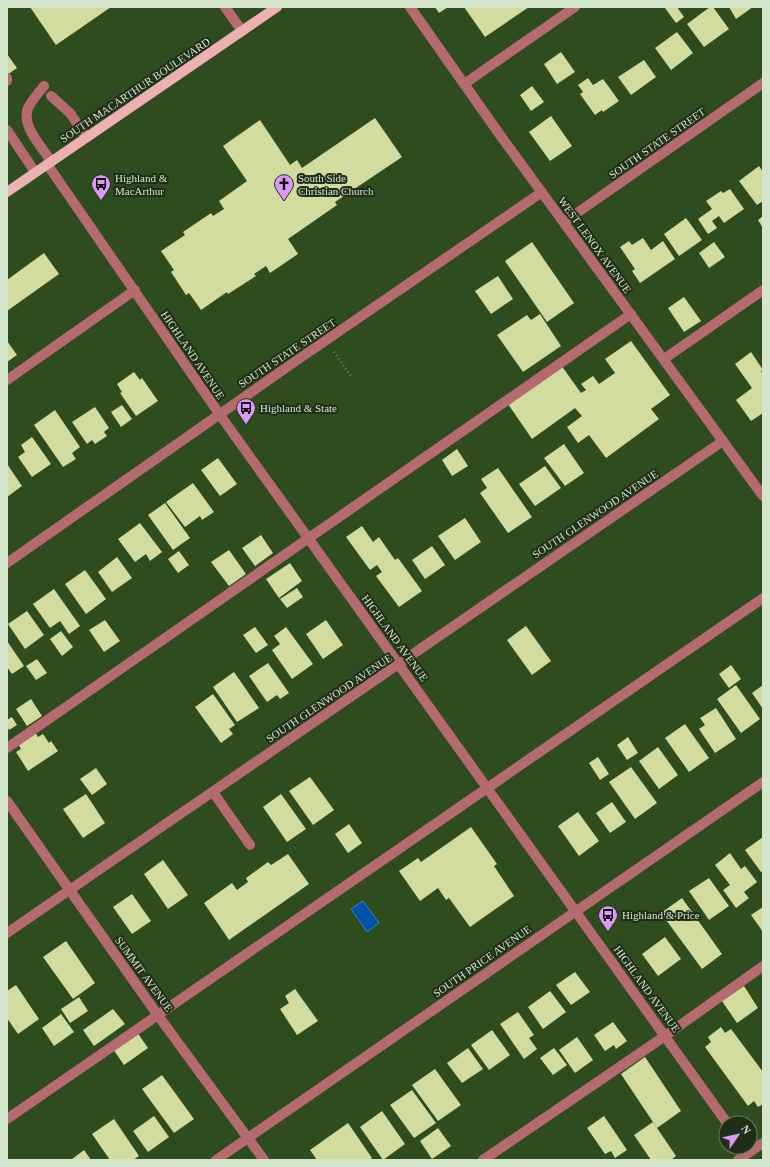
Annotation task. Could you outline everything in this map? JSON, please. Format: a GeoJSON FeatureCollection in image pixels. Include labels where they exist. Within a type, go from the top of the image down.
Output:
{"type":"FeatureCollection","features":[{"type":"Feature","properties":{"kind":"main road","name":"SOUTH MACARTHUR BOULEVARD"},"geometry":{"type":"LineString","coordinates":[[7,192],[276,7]]}},
{"type":"Feature","properties":{"kind":"street"},"geometry":{"type":"LineString","coordinates":[[225,7],[242,31]]}},
{"type":"Feature","properties":{"kind":"street","name":"WEST LENOX AVENUE"},"geometry":{"type":"LineString","coordinates":[[410,7],[464,84],[763,496]]}},
{"type":"Feature","properties":{"kind":"street"},"geometry":{"type":"LineString","coordinates":[[464,84],[575,7]]}},
{"type":"Feature","properties":{"kind":"street","name":"SOUTH STATE STREET"},"geometry":{"type":"LineString","coordinates":[[564,222],[763,83]]}},
{"type":"Feature","properties":{"kind":"street","name":"HIGHLAND AVENUE"},"geometry":{"type":"LineString","coordinates":[[44,86],[28,107],[26,120],[49,163],[220,415],[400,664],[721,1115]]}},
{"type":"Feature","properties":{"kind":"street"},"geometry":{"type":"LineString","coordinates":[[51,96],[70,113],[86,137]]}},
{"type":"Feature","properties":{"kind":"street"},"geometry":{"type":"LineString","coordinates":[[7,130],[35,172]]}},
{"type":"Feature","properties":{"kind":"street","name":"SOUTH STATE STREET"},"geometry":{"type":"LineString","coordinates":[[7,563],[542,192]]}},
{"type":"Feature","properties":{"kind":"street"},"geometry":{"type":"LineString","coordinates":[[7,380],[135,290]]}},
{"type":"Feature","properties":{"kind":"street"},"geometry":{"type":"LineString","coordinates":[[664,359],[763,290]]}},
{"type":"Feature","properties":{"kind":"street"},"geometry":{"type":"LineString","coordinates":[[7,748],[631,314]]}},
{"type":"Feature","properties":{"kind":"street","name":"SOUTH GLENWOOD AVENUE"},"geometry":{"type":"LineString","coordinates":[[7,933],[400,664],[418,649],[723,441]]}},
{"type":"Feature","properties":{"kind":"street"},"geometry":{"type":"LineString","coordinates":[[7,1119],[157,1014],[488,789],[763,598]]}},
{"type":"Feature","properties":{"kind":"street","name":"SOUTH PRICE AVENUE"},"geometry":{"type":"LineString","coordinates":[[216,1160],[763,782]]}},
{"type":"Feature","properties":{"kind":"street"},"geometry":{"type":"LineString","coordinates":[[213,792],[250,845]]}},
{"type":"Feature","properties":{"kind":"street","name":"SUMMIT AVENUE"},"geometry":{"type":"LineString","coordinates":[[7,801],[157,1014],[264,1160]]}},
{"type":"Feature","properties":{"kind":"street"},"geometry":{"type":"LineString","coordinates":[[483,1160],[665,1036],[763,966]]}},
{"type":"Feature","properties":{"kind":"path"},"geometry":{"type":"LineString","coordinates":[[332,348],[351,376]]}},
{"type":"Feature","properties":{"kind":"water"},"geometry":{"type":"Polygon","coordinates":[[[363,901],[379,923],[367,932],[351,909],[363,901]]]}},
{"type":"Feature","properties":{"kind":"building"},"geometry":{"type":"Polygon","coordinates":[[[30,7],[111,7],[56,45],[30,7]]]}},
{"type":"Feature","properties":{"kind":"building"},"geometry":{"type":"Polygon","coordinates":[[[435,7],[448,7],[439,13],[435,7]]]}},
{"type":"Feature","properties":{"kind":"building"},"geometry":{"type":"Polygon","coordinates":[[[464,7],[529,7],[485,37],[464,7]]]}},
{"type":"Feature","properties":{"kind":"building"},"geometry":{"type":"Polygon","coordinates":[[[677,7],[684,17],[676,23],[665,8],[677,7]]]}},
{"type":"Feature","properties":{"kind":"building"},"geometry":{"type":"Polygon","coordinates":[[[710,7],[713,7],[729,29],[704,47],[687,24],[710,7]]]}},
{"type":"Feature","properties":{"kind":"building"},"geometry":{"type":"Polygon","coordinates":[[[729,7],[753,7],[736,19],[729,7]]]}},
{"type":"Feature","properties":{"kind":"building"},"geometry":{"type":"Polygon","coordinates":[[[677,32],[693,53],[671,70],[655,48],[677,32]]]}},
{"type":"Feature","properties":{"kind":"building"},"geometry":{"type":"Polygon","coordinates":[[[561,52],[575,72],[557,84],[544,64],[561,52]]]}},
{"type":"Feature","properties":{"kind":"building"},"geometry":{"type":"Polygon","coordinates":[[[7,54],[17,68],[7,75],[7,54]]]}},
{"type":"Feature","properties":{"kind":"building"},"geometry":{"type":"Polygon","coordinates":[[[644,60],[656,77],[631,95],[618,77],[644,60]]]}},
{"type":"Feature","properties":{"kind":"building"},"geometry":{"type":"Polygon","coordinates":[[[588,78],[593,85],[603,79],[619,101],[603,112],[602,110],[595,115],[580,94],[583,92],[578,85],[588,78]]]}},
{"type":"Feature","properties":{"kind":"building"},"geometry":{"type":"Polygon","coordinates":[[[532,86],[544,102],[531,111],[520,95],[532,86]]]}},
{"type":"Feature","properties":{"kind":"building"},"geometry":{"type":"Polygon","coordinates":[[[551,116],[572,146],[550,161],[529,132],[551,116]]]}},
{"type":"Feature","properties":{"kind":"building"},"geometry":{"type":"Polygon","coordinates":[[[375,118],[402,157],[335,202],[337,205],[288,239],[298,254],[270,273],[266,266],[254,274],[256,276],[228,294],[227,292],[201,310],[189,293],[186,295],[171,272],[174,270],[161,251],[185,235],[183,232],[211,213],[213,216],[224,209],[219,201],[247,181],[223,146],[260,120],[290,165],[297,160],[302,168],[375,118]]]}},
{"type":"Feature","properties":{"kind":"building"},"geometry":{"type":"Polygon","coordinates":[[[759,166],[763,172],[763,201],[757,205],[739,181],[759,166]]]}},
{"type":"Feature","properties":{"kind":"building"},"geometry":{"type":"Polygon","coordinates":[[[730,189],[744,209],[724,223],[719,216],[712,221],[717,228],[708,234],[698,219],[712,209],[706,201],[721,191],[723,193],[730,189]]]}},
{"type":"Feature","properties":{"kind":"building"},"geometry":{"type":"Polygon","coordinates":[[[763,216],[763,228],[758,220],[763,216]]]}},
{"type":"Feature","properties":{"kind":"building"},"geometry":{"type":"Polygon","coordinates":[[[686,218],[702,240],[679,256],[664,234],[686,218]]]}},
{"type":"Feature","properties":{"kind":"building"},"geometry":{"type":"Polygon","coordinates":[[[643,238],[651,250],[663,241],[675,259],[640,283],[632,271],[635,269],[620,247],[629,241],[632,245],[643,238]]]}},
{"type":"Feature","properties":{"kind":"building"},"geometry":{"type":"Polygon","coordinates":[[[532,242],[574,303],[547,322],[505,261],[532,242]]]}},
{"type":"Feature","properties":{"kind":"building"},"geometry":{"type":"Polygon","coordinates":[[[714,242],[725,257],[709,268],[699,253],[714,242]]]}},
{"type":"Feature","properties":{"kind":"building"},"geometry":{"type":"Polygon","coordinates":[[[44,253],[59,274],[7,311],[7,280],[44,253]]]}},
{"type":"Feature","properties":{"kind":"building"},"geometry":{"type":"Polygon","coordinates":[[[498,276],[513,299],[491,314],[475,291],[498,276]]]}},
{"type":"Feature","properties":{"kind":"building"},"geometry":{"type":"Polygon","coordinates":[[[684,297],[701,321],[684,332],[668,308],[684,297]]]}},
{"type":"Feature","properties":{"kind":"building"},"geometry":{"type":"Polygon","coordinates":[[[540,314],[561,346],[523,372],[497,335],[527,315],[531,320],[540,314]]]}},
{"type":"Feature","properties":{"kind":"building"},"geometry":{"type":"Polygon","coordinates":[[[7,341],[17,355],[7,362],[7,341]]]}},
{"type":"Feature","properties":{"kind":"building"},"geometry":{"type":"Polygon","coordinates":[[[631,341],[670,395],[651,409],[659,419],[606,458],[589,435],[578,443],[567,427],[582,416],[575,408],[532,439],[508,404],[561,365],[581,393],[586,390],[581,384],[593,376],[599,384],[615,373],[605,359],[631,341]]]}},
{"type":"Feature","properties":{"kind":"building"},"geometry":{"type":"Polygon","coordinates":[[[751,352],[763,370],[761,371],[763,375],[763,413],[751,421],[736,400],[752,388],[735,364],[751,352]]]}},
{"type":"Feature","properties":{"kind":"building"},"geometry":{"type":"Polygon","coordinates":[[[134,372],[140,380],[142,378],[158,401],[136,416],[120,393],[122,392],[117,384],[134,372]]]}},
{"type":"Feature","properties":{"kind":"building"},"geometry":{"type":"Polygon","coordinates":[[[122,405],[132,419],[121,427],[111,412],[122,405]]]}},
{"type":"Feature","properties":{"kind":"building"},"geometry":{"type":"Polygon","coordinates":[[[95,407],[109,428],[104,432],[107,436],[95,444],[92,440],[87,444],[72,422],[95,407]]]}},
{"type":"Feature","properties":{"kind":"building"},"geometry":{"type":"Polygon","coordinates":[[[55,410],[80,447],[72,453],[76,459],[63,467],[34,425],[55,410]]]}},
{"type":"Feature","properties":{"kind":"building"},"geometry":{"type":"Polygon","coordinates":[[[32,437],[51,464],[32,477],[18,457],[25,452],[21,445],[32,437]]]}},
{"type":"Feature","properties":{"kind":"building"},"geometry":{"type":"Polygon","coordinates":[[[564,444],[584,473],[565,486],[544,458],[564,444]]]}},
{"type":"Feature","properties":{"kind":"building"},"geometry":{"type":"Polygon","coordinates":[[[457,449],[468,466],[452,476],[442,460],[457,449]]]}},
{"type":"Feature","properties":{"kind":"building"},"geometry":{"type":"Polygon","coordinates":[[[218,458],[237,484],[220,496],[201,470],[218,458]]]}},
{"type":"Feature","properties":{"kind":"building"},"geometry":{"type":"Polygon","coordinates":[[[7,464],[22,486],[7,497],[7,464]]]}},
{"type":"Feature","properties":{"kind":"building"},"geometry":{"type":"Polygon","coordinates":[[[545,466],[561,488],[535,506],[519,484],[545,466]]]}},
{"type":"Feature","properties":{"kind":"building"},"geometry":{"type":"Polygon","coordinates":[[[498,468],[532,517],[508,533],[480,493],[487,488],[481,479],[498,468]]]}},
{"type":"Feature","properties":{"kind":"building"},"geometry":{"type":"Polygon","coordinates":[[[193,483],[214,512],[202,520],[200,516],[185,527],[166,502],[193,483]]]}},
{"type":"Feature","properties":{"kind":"building"},"geometry":{"type":"Polygon","coordinates":[[[165,503],[190,538],[173,550],[148,515],[165,503]]]}},
{"type":"Feature","properties":{"kind":"building"},"geometry":{"type":"Polygon","coordinates":[[[465,518],[481,542],[455,560],[438,536],[465,518]]]}},
{"type":"Feature","properties":{"kind":"building"},"geometry":{"type":"Polygon","coordinates":[[[140,523],[162,552],[150,561],[146,554],[135,562],[118,539],[140,523]]]}},
{"type":"Feature","properties":{"kind":"building"},"geometry":{"type":"Polygon","coordinates":[[[362,526],[373,542],[379,537],[395,560],[398,558],[422,591],[399,607],[376,576],[382,572],[377,565],[370,570],[346,537],[362,526]]]}},
{"type":"Feature","properties":{"kind":"building"},"geometry":{"type":"Polygon","coordinates":[[[261,535],[273,553],[255,566],[242,548],[261,535]]]}},
{"type":"Feature","properties":{"kind":"building"},"geometry":{"type":"Polygon","coordinates":[[[432,546],[445,565],[425,579],[412,560],[432,546]]]}},
{"type":"Feature","properties":{"kind":"building"},"geometry":{"type":"Polygon","coordinates":[[[229,550],[246,574],[229,586],[211,562],[229,550]]]}},
{"type":"Feature","properties":{"kind":"building"},"geometry":{"type":"Polygon","coordinates":[[[179,551],[189,565],[178,573],[168,559],[179,551]]]}},
{"type":"Feature","properties":{"kind":"building"},"geometry":{"type":"Polygon","coordinates":[[[117,557],[132,578],[112,592],[98,572],[117,557]]]}},
{"type":"Feature","properties":{"kind":"building"},"geometry":{"type":"Polygon","coordinates":[[[290,563],[302,581],[279,598],[266,579],[290,563]]]}},
{"type":"Feature","properties":{"kind":"building"},"geometry":{"type":"Polygon","coordinates":[[[85,570],[106,599],[86,614],[65,584],[85,570]]]}},
{"type":"Feature","properties":{"kind":"building"},"geometry":{"type":"Polygon","coordinates":[[[297,588],[303,597],[287,608],[280,599],[297,588]]]}},
{"type":"Feature","properties":{"kind":"building"},"geometry":{"type":"Polygon","coordinates":[[[54,589],[80,626],[69,634],[60,621],[50,628],[33,604],[54,589]]]}},
{"type":"Feature","properties":{"kind":"building"},"geometry":{"type":"Polygon","coordinates":[[[27,611],[44,635],[25,649],[8,624],[27,611]]]}},
{"type":"Feature","properties":{"kind":"building"},"geometry":{"type":"Polygon","coordinates":[[[105,620],[120,641],[104,652],[89,630],[105,620]]]}},
{"type":"Feature","properties":{"kind":"building"},"geometry":{"type":"Polygon","coordinates":[[[326,620],[343,645],[323,659],[306,634],[326,620]]]}},
{"type":"Feature","properties":{"kind":"building"},"geometry":{"type":"Polygon","coordinates":[[[526,626],[551,661],[532,675],[507,640],[526,626]]]}},
{"type":"Feature","properties":{"kind":"building"},"geometry":{"type":"Polygon","coordinates":[[[255,627],[268,645],[256,653],[243,635],[255,627]]]}},
{"type":"Feature","properties":{"kind":"building"},"geometry":{"type":"Polygon","coordinates":[[[286,627],[313,664],[292,679],[272,650],[280,644],[274,636],[286,627]]]}},
{"type":"Feature","properties":{"kind":"building"},"geometry":{"type":"Polygon","coordinates":[[[61,631],[73,647],[62,656],[50,639],[61,631]]]}},
{"type":"Feature","properties":{"kind":"building"},"geometry":{"type":"Polygon","coordinates":[[[7,641],[24,666],[12,674],[7,667],[7,641]]]}},
{"type":"Feature","properties":{"kind":"building"},"geometry":{"type":"Polygon","coordinates":[[[37,659],[47,673],[36,680],[26,666],[37,659]]]}},
{"type":"Feature","properties":{"kind":"building"},"geometry":{"type":"Polygon","coordinates":[[[268,663],[289,693],[280,699],[277,695],[267,702],[249,676],[268,663]]]}},
{"type":"Feature","properties":{"kind":"building"},"geometry":{"type":"Polygon","coordinates":[[[731,665],[741,679],[729,688],[719,674],[731,665]]]}},
{"type":"Feature","properties":{"kind":"building"},"geometry":{"type":"Polygon","coordinates":[[[234,672],[259,708],[237,722],[213,687],[234,672]]]}},
{"type":"Feature","properties":{"kind":"building"},"geometry":{"type":"Polygon","coordinates":[[[736,685],[760,719],[741,733],[717,699],[736,685]]]}},
{"type":"Feature","properties":{"kind":"building"},"geometry":{"type":"Polygon","coordinates":[[[763,685],[763,709],[752,693],[763,685]]]}},
{"type":"Feature","properties":{"kind":"building"},"geometry":{"type":"Polygon","coordinates":[[[213,694],[235,725],[229,729],[233,734],[221,743],[195,707],[213,694]]]}},
{"type":"Feature","properties":{"kind":"building"},"geometry":{"type":"Polygon","coordinates":[[[31,699],[42,716],[27,726],[16,709],[31,699]]]}},
{"type":"Feature","properties":{"kind":"building"},"geometry":{"type":"Polygon","coordinates":[[[716,708],[736,739],[715,753],[699,729],[705,725],[700,718],[716,708]]]}},
{"type":"Feature","properties":{"kind":"building"},"geometry":{"type":"Polygon","coordinates":[[[12,717],[17,725],[9,730],[7,720],[12,717]]]}},
{"type":"Feature","properties":{"kind":"building"},"geometry":{"type":"Polygon","coordinates":[[[685,724],[709,758],[689,772],[665,738],[685,724]]]}},
{"type":"Feature","properties":{"kind":"building"},"geometry":{"type":"Polygon","coordinates":[[[35,732],[38,737],[43,734],[49,743],[51,741],[58,751],[28,771],[16,752],[21,749],[18,744],[35,732]]]}},
{"type":"Feature","properties":{"kind":"building"},"geometry":{"type":"Polygon","coordinates":[[[628,737],[638,753],[627,760],[617,745],[628,737]]]}},
{"type":"Feature","properties":{"kind":"building"},"geometry":{"type":"Polygon","coordinates":[[[658,747],[678,775],[659,789],[639,761],[658,747]]]}},
{"type":"Feature","properties":{"kind":"building"},"geometry":{"type":"Polygon","coordinates":[[[598,757],[609,774],[600,780],[589,763],[598,757]]]}},
{"type":"Feature","properties":{"kind":"building"},"geometry":{"type":"Polygon","coordinates":[[[631,767],[657,803],[635,819],[609,782],[631,767]]]}},
{"type":"Feature","properties":{"kind":"building"},"geometry":{"type":"Polygon","coordinates":[[[96,768],[107,784],[92,795],[80,779],[96,768]]]}},
{"type":"Feature","properties":{"kind":"building"},"geometry":{"type":"Polygon","coordinates":[[[310,777],[334,810],[313,825],[289,791],[310,777]]]}},
{"type":"Feature","properties":{"kind":"building"},"geometry":{"type":"Polygon","coordinates":[[[86,794],[105,823],[83,838],[63,809],[86,794]]]}},
{"type":"Feature","properties":{"kind":"building"},"geometry":{"type":"Polygon","coordinates":[[[281,794],[306,829],[287,842],[263,807],[281,794]]]}},
{"type":"Feature","properties":{"kind":"building"},"geometry":{"type":"Polygon","coordinates":[[[612,802],[626,822],[610,833],[596,813],[612,802]]]}},
{"type":"Feature","properties":{"kind":"building"},"geometry":{"type":"Polygon","coordinates":[[[578,812],[599,841],[579,856],[558,826],[578,812]]]}},
{"type":"Feature","properties":{"kind":"building"},"geometry":{"type":"Polygon","coordinates":[[[349,824],[362,843],[348,853],[335,834],[349,824]]]}},
{"type":"Feature","properties":{"kind":"building"},"geometry":{"type":"Polygon","coordinates":[[[471,827],[497,864],[494,866],[514,896],[470,927],[449,898],[446,900],[438,888],[420,901],[399,871],[418,858],[421,862],[471,827]]]}},
{"type":"Feature","properties":{"kind":"building"},"geometry":{"type":"Polygon","coordinates":[[[763,837],[763,871],[761,872],[745,850],[763,837]]]}},
{"type":"Feature","properties":{"kind":"building"},"geometry":{"type":"Polygon","coordinates":[[[730,853],[741,869],[745,866],[757,882],[744,892],[749,898],[736,908],[723,890],[730,885],[715,865],[730,853]]]}},
{"type":"Feature","properties":{"kind":"building"},"geometry":{"type":"Polygon","coordinates":[[[288,854],[309,884],[229,940],[204,903],[232,883],[237,890],[248,882],[246,878],[268,862],[271,865],[288,854]]]}},
{"type":"Feature","properties":{"kind":"building"},"geometry":{"type":"Polygon","coordinates":[[[163,860],[188,895],[168,909],[144,874],[163,860]]]}},
{"type":"Feature","properties":{"kind":"building"},"geometry":{"type":"Polygon","coordinates":[[[709,878],[729,906],[709,920],[689,891],[709,878]]]}},
{"type":"Feature","properties":{"kind":"building"},"geometry":{"type":"Polygon","coordinates":[[[132,894],[151,921],[132,934],[113,907],[132,894]]]}},
{"type":"Feature","properties":{"kind":"building"},"geometry":{"type":"Polygon","coordinates":[[[682,898],[722,954],[702,969],[661,913],[682,898]]]}},
{"type":"Feature","properties":{"kind":"building"},"geometry":{"type":"Polygon","coordinates":[[[763,907],[763,932],[751,915],[763,907]]]}},
{"type":"Feature","properties":{"kind":"building"},"geometry":{"type":"Polygon","coordinates":[[[665,937],[681,959],[658,976],[642,954],[665,937]]]}},
{"type":"Feature","properties":{"kind":"building"},"geometry":{"type":"Polygon","coordinates":[[[66,941],[95,983],[73,999],[43,957],[66,941]]]}},
{"type":"Feature","properties":{"kind":"building"},"geometry":{"type":"Polygon","coordinates":[[[575,972],[590,992],[571,1005],[556,985],[575,972]]]}},
{"type":"Feature","properties":{"kind":"building"},"geometry":{"type":"Polygon","coordinates":[[[16,985],[39,1019],[18,1034],[7,1018],[7,991],[16,985]]]}},
{"type":"Feature","properties":{"kind":"building"},"geometry":{"type":"Polygon","coordinates":[[[744,986],[758,1008],[737,1023],[722,1001],[744,986]]]}},
{"type":"Feature","properties":{"kind":"building"},"geometry":{"type":"Polygon","coordinates":[[[295,989],[318,1021],[297,1035],[280,1009],[289,1003],[285,996],[295,989]]]}},
{"type":"Feature","properties":{"kind":"building"},"geometry":{"type":"Polygon","coordinates":[[[550,991],[566,1012],[543,1029],[528,1007],[550,991]]]}},
{"type":"Feature","properties":{"kind":"building"},"geometry":{"type":"Polygon","coordinates":[[[79,997],[88,1011],[70,1023],[61,1009],[79,997]]]}},
{"type":"Feature","properties":{"kind":"building"},"geometry":{"type":"Polygon","coordinates":[[[113,1009],[125,1024],[94,1046],[83,1030],[113,1009]]]}},
{"type":"Feature","properties":{"kind":"building"},"geometry":{"type":"Polygon","coordinates":[[[518,1012],[534,1035],[529,1038],[537,1049],[524,1059],[500,1024],[518,1012]]]}},
{"type":"Feature","properties":{"kind":"building"},"geometry":{"type":"Polygon","coordinates":[[[61,1014],[74,1032],[54,1046],[42,1028],[61,1014]]]}},
{"type":"Feature","properties":{"kind":"building"},"geometry":{"type":"Polygon","coordinates":[[[613,1022],[627,1041],[616,1049],[614,1045],[605,1051],[594,1035],[613,1022]]]}},
{"type":"Feature","properties":{"kind":"building"},"geometry":{"type":"Polygon","coordinates":[[[721,1027],[725,1033],[731,1029],[763,1072],[763,1104],[758,1107],[754,1101],[748,1106],[705,1047],[711,1042],[708,1037],[721,1027]]]}},
{"type":"Feature","properties":{"kind":"building"},"geometry":{"type":"Polygon","coordinates":[[[492,1030],[510,1055],[489,1070],[471,1045],[492,1030]]]}},
{"type":"Feature","properties":{"kind":"building"},"geometry":{"type":"Polygon","coordinates":[[[137,1032],[148,1048],[124,1065],[113,1049],[137,1032]]]}},
{"type":"Feature","properties":{"kind":"building"},"geometry":{"type":"Polygon","coordinates":[[[577,1037],[593,1060],[575,1073],[559,1050],[577,1037]]]}},
{"type":"Feature","properties":{"kind":"building"},"geometry":{"type":"Polygon","coordinates":[[[468,1048],[483,1069],[462,1083],[447,1063],[468,1048]]]}},
{"type":"Feature","properties":{"kind":"building"},"geometry":{"type":"Polygon","coordinates":[[[554,1048],[567,1065],[553,1075],[540,1058],[554,1048]]]}},
{"type":"Feature","properties":{"kind":"building"},"geometry":{"type":"Polygon","coordinates":[[[645,1057],[681,1111],[657,1128],[621,1074],[645,1057]]]}},
{"type":"Feature","properties":{"kind":"building"},"geometry":{"type":"Polygon","coordinates":[[[435,1069],[461,1105],[438,1121],[412,1085],[435,1069]]]}},
{"type":"Feature","properties":{"kind":"building"},"geometry":{"type":"Polygon","coordinates":[[[162,1075],[194,1119],[174,1133],[142,1089],[162,1075]]]}},
{"type":"Feature","properties":{"kind":"building"},"geometry":{"type":"Polygon","coordinates":[[[412,1090],[436,1123],[414,1138],[390,1105],[412,1090]]]}},
{"type":"Feature","properties":{"kind":"building"},"geometry":{"type":"Polygon","coordinates":[[[382,1111],[405,1144],[383,1160],[360,1127],[382,1111]]]}},
{"type":"Feature","properties":{"kind":"building"},"geometry":{"type":"Polygon","coordinates":[[[154,1116],[169,1137],[148,1152],[133,1131],[154,1116]]]}},
{"type":"Feature","properties":{"kind":"building"},"geometry":{"type":"Polygon","coordinates":[[[604,1116],[627,1150],[615,1158],[611,1151],[605,1154],[587,1128],[604,1116]]]}},
{"type":"Feature","properties":{"kind":"building"},"geometry":{"type":"Polygon","coordinates":[[[114,1119],[139,1156],[133,1160],[110,1160],[92,1134],[114,1119]]]}},
{"type":"Feature","properties":{"kind":"building"},"geometry":{"type":"Polygon","coordinates":[[[653,1122],[676,1156],[671,1160],[651,1160],[634,1135],[653,1122]]]}},
{"type":"Feature","properties":{"kind":"building"},"geometry":{"type":"Polygon","coordinates":[[[348,1123],[372,1158],[369,1160],[317,1160],[310,1150],[348,1123]]]}},
{"type":"Feature","properties":{"kind":"building"},"geometry":{"type":"Polygon","coordinates":[[[438,1128],[451,1146],[432,1159],[420,1141],[438,1128]]]}},
{"type":"Feature","properties":{"kind":"building"},"geometry":{"type":"Polygon","coordinates":[[[84,1150],[91,1160],[71,1160],[84,1150]]]}},
{"type":"Feature","properties":{"kind":"place","name":"Highland & MacArthur"},"geometry":{"type":"Point","coordinates":[101,201]}},
{"type":"Feature","properties":{"kind":"place","name":"South Side Christian Church"},"geometry":{"type":"Point","coordinates":[284,201]}},
{"type":"Feature","properties":{"kind":"place","name":"Highland & State"},"geometry":{"type":"Point","coordinates":[246,425]}},
{"type":"Feature","properties":{"kind":"place","name":"Highland & Price"},"geometry":{"type":"Point","coordinates":[608,932]}}]}
